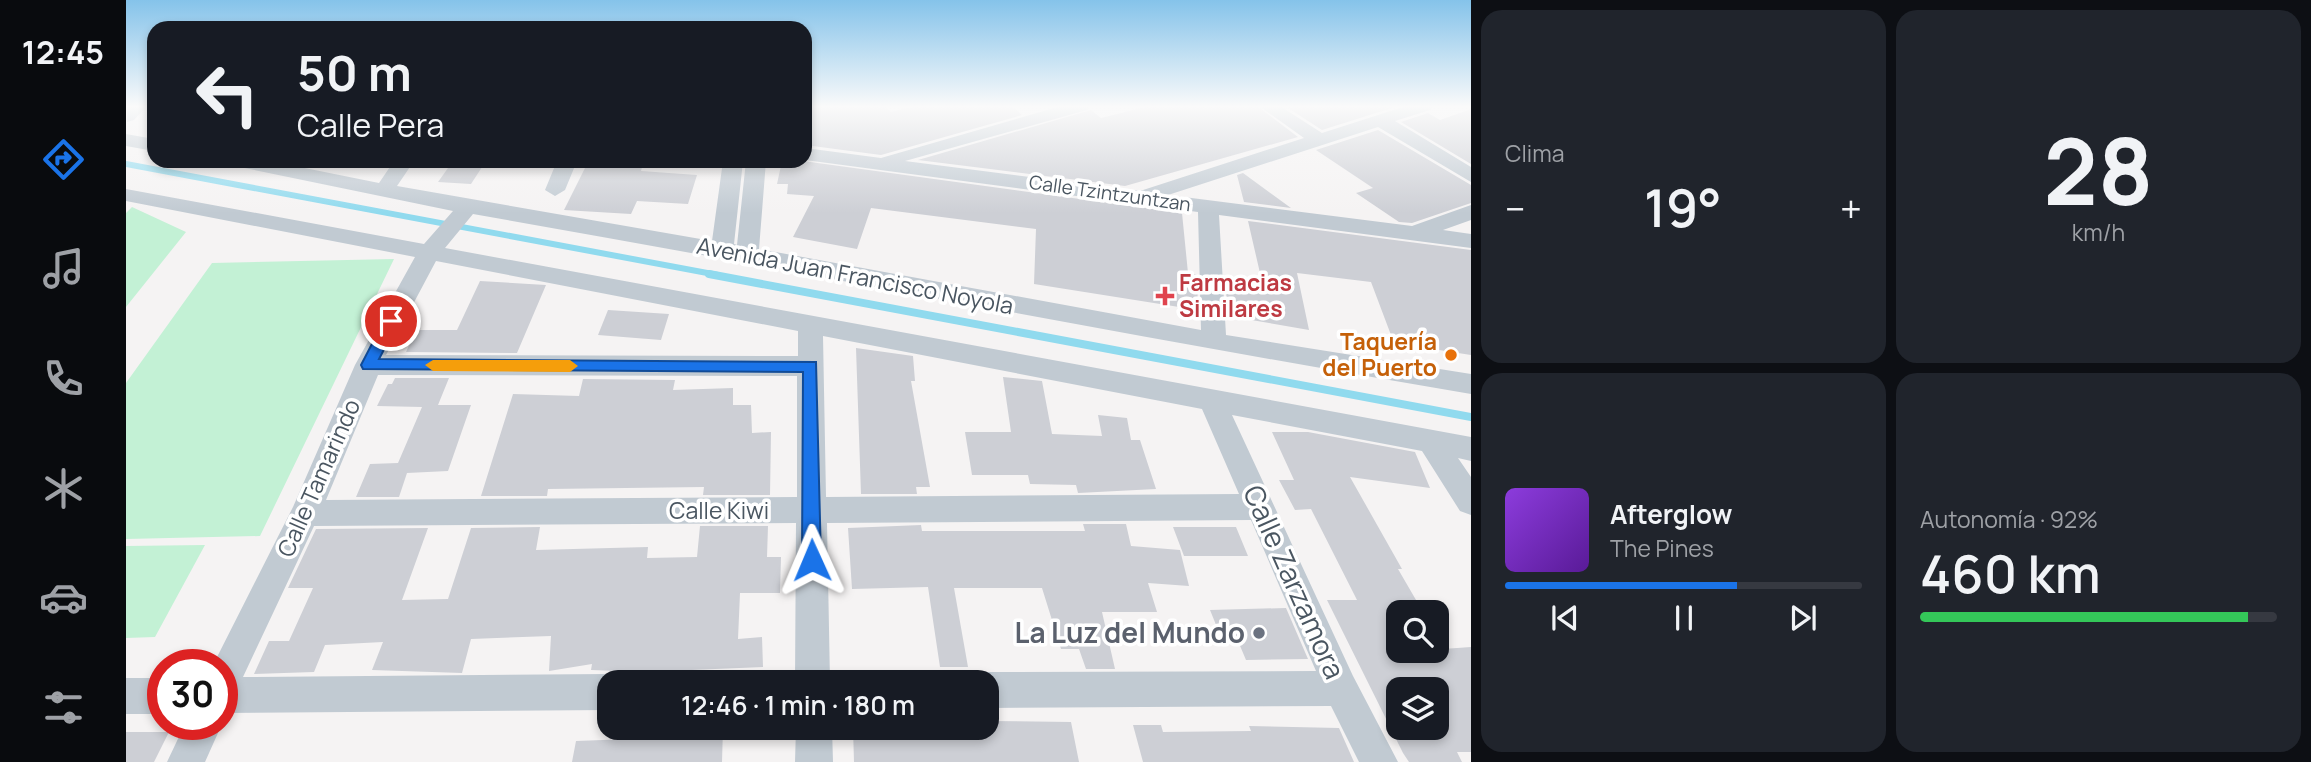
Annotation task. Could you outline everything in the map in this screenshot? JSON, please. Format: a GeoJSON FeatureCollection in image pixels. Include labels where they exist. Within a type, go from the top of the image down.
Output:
{"type":"FeatureCollection","features":[{"type":"Feature","properties":{"kind":"street"},"geometry":{"type":"LineString","coordinates":[[879,163],[943,142]]}},
{"type":"Feature","properties":{"kind":"street"},"geometry":{"type":"LineString","coordinates":[[1140,197],[1315,142]]}},
{"type":"Feature","properties":{"kind":"street"},"geometry":{"type":"LineString","coordinates":[[1415,142],[1471,176]]}},
{"type":"Feature","properties":{"kind":"street","name":"Calle Tzintzuntzan"},"geometry":{"type":"LineString","coordinates":[[812,155],[1471,241]]}},
{"type":"Feature","properties":{"kind":"street","name":"Avenida Juan Francisco Noyola"},"geometry":{"type":"LineString","coordinates":[[278,168],[386,188],[463,212],[747,254],[1214,342],[1471,384]]}},
{"type":"Feature","properties":{"kind":"street"},"geometry":{"type":"LineString","coordinates":[[386,188],[399,168]]}},
{"type":"Feature","properties":{"kind":"street"},"geometry":{"type":"LineString","coordinates":[[555,190],[563,168]]}},
{"type":"Feature","properties":{"kind":"street"},"geometry":{"type":"LineString","coordinates":[[722,250],[732,168]]}},
{"type":"Feature","properties":{"kind":"street"},"geometry":{"type":"LineString","coordinates":[[747,254],[755,168]]}},
{"type":"Feature","properties":{"kind":"street"},"geometry":{"type":"LineString","coordinates":[[126,195],[433,248],[810,324],[1471,449]]}},
{"type":"Feature","properties":{"kind":"street"},"geometry":{"type":"LineString","coordinates":[[1208,206],[1214,342]]}},
{"type":"Feature","properties":{"kind":"street","name":"Calle Tamarindo"},"geometry":{"type":"LineString","coordinates":[[238,651],[305,513],[369,365],[433,248],[463,212]]}},
{"type":"Feature","properties":{"kind":"street","name":"Calle Tzintzuntzan"},"geometry":{"type":"LineString","coordinates":[[1415,233],[1471,212]]}},
{"type":"Feature","properties":{"kind":"street"},"geometry":{"type":"LineString","coordinates":[[810,324],[813,670]]}},
{"type":"Feature","properties":{"kind":"street"},"geometry":{"type":"LineString","coordinates":[[369,365],[810,366]]}},
{"type":"Feature","properties":{"kind":"street","name":"Calle Zarzamora"},"geometry":{"type":"LineString","coordinates":[[1212,400],[1342,688],[1379,762]]}},
{"type":"Feature","properties":{"kind":"street"},"geometry":{"type":"LineString","coordinates":[[1432,443],[1471,502]]}},
{"type":"Feature","properties":{"kind":"street","name":"Calle Kiwi"},"geometry":{"type":"LineString","coordinates":[[305,513],[1259,507]]}},
{"type":"Feature","properties":{"kind":"street"},"geometry":{"type":"LineString","coordinates":[[999,690],[1342,688]]}},
{"type":"Feature","properties":{"kind":"street"},"geometry":{"type":"LineString","coordinates":[[238,695],[597,692]]}},
{"type":"Feature","properties":{"kind":"street"},"geometry":{"type":"LineString","coordinates":[[126,696],[147,696]]}},
{"type":"Feature","properties":{"kind":"street"},"geometry":{"type":"LineString","coordinates":[[187,762],[197,740]]}},
{"type":"Feature","properties":{"kind":"street"},"geometry":{"type":"LineString","coordinates":[[814,740],[814,762]]}},
{"type":"Feature","properties":{"kind":"green space"},"geometry":{"type":"Polygon","coordinates":[[[132,207],[186,232],[126,307],[126,213],[132,207]]]}},
{"type":"Feature","properties":{"kind":"green space"},"geometry":{"type":"Polygon","coordinates":[[[394,259],[260,536],[126,539],[126,383],[212,263],[394,259]]]}},
{"type":"Feature","properties":{"kind":"green space"},"geometry":{"type":"Polygon","coordinates":[[[205,545],[155,637],[126,638],[126,546],[205,545]]]}},
{"type":"Feature","properties":{"kind":"building"},"geometry":{"type":"Polygon","coordinates":[[[812,142],[928,142],[881,155],[812,146],[812,142]]]}},
{"type":"Feature","properties":{"kind":"building"},"geometry":{"type":"Polygon","coordinates":[[[982,142],[1282,142],[1125,186],[918,160],[982,142]]]}},
{"type":"Feature","properties":{"kind":"building"},"geometry":{"type":"Polygon","coordinates":[[[1342,142],[1398,142],[1471,185],[1471,203],[1412,223],[1399,222],[1356,193],[1373,188],[1316,150],[1342,142]]]}},
{"type":"Feature","properties":{"kind":"building"},"geometry":{"type":"Polygon","coordinates":[[[1434,142],[1471,142],[1471,164],[1434,142]]]}},
{"type":"Feature","properties":{"kind":"building"},"geometry":{"type":"Polygon","coordinates":[[[812,162],[1182,213],[1188,273],[1197,275],[1198,310],[1034,284],[1036,229],[871,208],[857,249],[793,237],[814,196],[787,194],[788,184],[777,184],[780,168],[812,168],[812,162]]]}},
{"type":"Feature","properties":{"kind":"building"},"geometry":{"type":"Polygon","coordinates":[[[448,168],[481,168],[471,184],[438,182],[448,168]]]}},
{"type":"Feature","properties":{"kind":"building"},"geometry":{"type":"Polygon","coordinates":[[[585,168],[642,168],[641,171],[697,175],[688,204],[637,201],[631,214],[564,210],[585,168]]]}},
{"type":"Feature","properties":{"kind":"building"},"geometry":{"type":"Polygon","coordinates":[[[1243,173],[1291,208],[1244,202],[1237,175],[1243,173]]]}},
{"type":"Feature","properties":{"kind":"building"},"geometry":{"type":"Polygon","coordinates":[[[1248,221],[1471,250],[1471,355],[1394,343],[1371,282],[1297,273],[1309,330],[1228,316],[1225,280],[1263,286],[1248,221]]]}},
{"type":"Feature","properties":{"kind":"building"},"geometry":{"type":"Polygon","coordinates":[[[480,281],[546,285],[517,353],[406,352],[416,330],[457,330],[480,281]]]}},
{"type":"Feature","properties":{"kind":"building"},"geometry":{"type":"Polygon","coordinates":[[[608,310],[669,314],[661,340],[598,335],[608,310]]]}},
{"type":"Feature","properties":{"kind":"building"},"geometry":{"type":"Polygon","coordinates":[[[856,348],[913,356],[915,381],[911,381],[930,487],[916,487],[917,494],[861,494],[856,348]]]}},
{"type":"Feature","properties":{"kind":"building"},"geometry":{"type":"Polygon","coordinates":[[[1003,377],[1042,381],[1052,434],[1102,436],[1098,415],[1127,418],[1131,440],[1140,440],[1156,489],[1078,493],[1076,485],[1030,484],[1028,475],[972,475],[965,432],[1011,432],[1003,377]]]}},
{"type":"Feature","properties":{"kind":"building"},"geometry":{"type":"Polygon","coordinates":[[[395,378],[449,378],[438,405],[471,405],[448,471],[407,473],[399,497],[356,497],[370,464],[398,463],[422,407],[377,406],[388,384],[392,384],[395,378]]]}},
{"type":"Feature","properties":{"kind":"building"},"geometry":{"type":"Polygon","coordinates":[[[583,379],[675,380],[673,390],[733,388],[733,405],[751,405],[752,433],[771,432],[770,495],[703,495],[704,487],[548,489],[547,496],[481,496],[513,394],[579,396],[583,379]]]}},
{"type":"Feature","properties":{"kind":"building"},"geometry":{"type":"Polygon","coordinates":[[[1272,432],[1308,432],[1415,452],[1430,488],[1350,477],[1402,569],[1398,569],[1416,600],[1386,600],[1386,663],[1449,663],[1449,649],[1471,647],[1471,752],[1457,752],[1462,762],[1409,762],[1403,753],[1397,740],[1449,740],[1449,677],[1386,677],[1386,719],[1327,600],[1357,600],[1311,509],[1295,510],[1279,480],[1294,480],[1272,432]]]}},
{"type":"Feature","properties":{"kind":"building"},"geometry":{"type":"Polygon","coordinates":[[[1083,524],[1126,524],[1131,546],[1180,550],[1189,586],[1148,583],[1157,612],[1102,612],[1115,669],[1086,669],[1079,649],[1061,649],[1042,588],[954,588],[968,667],[940,667],[928,587],[852,589],[848,528],[921,525],[922,531],[1085,531],[1083,524]]]}},
{"type":"Feature","properties":{"kind":"building"},"geometry":{"type":"Polygon","coordinates":[[[700,526],[768,526],[767,557],[781,557],[780,593],[740,593],[738,639],[762,637],[763,667],[597,670],[591,670],[592,664],[549,671],[551,636],[471,639],[462,673],[372,670],[383,642],[325,645],[314,672],[254,674],[269,641],[289,641],[313,588],[288,588],[316,529],[428,528],[402,600],[448,599],[471,528],[540,527],[536,550],[648,547],[647,558],[697,557],[700,526]]]}},
{"type":"Feature","properties":{"kind":"building"},"geometry":{"type":"Polygon","coordinates":[[[1173,527],[1236,527],[1248,556],[1184,556],[1173,527]]]}},
{"type":"Feature","properties":{"kind":"building","name":"La Luz del Mundo"},"geometry":{"type":"Polygon","coordinates":[[[1286,608],[1308,659],[1246,660],[1238,641],[1223,642],[1210,610],[1286,608]]]}},
{"type":"Feature","properties":{"kind":"building"},"geometry":{"type":"Polygon","coordinates":[[[999,721],[1071,722],[1079,762],[854,762],[853,740],[999,740],[999,721]]]}},
{"type":"Feature","properties":{"kind":"building"},"geometry":{"type":"Polygon","coordinates":[[[1133,725],[1161,725],[1163,732],[1251,731],[1249,726],[1339,728],[1354,762],[1143,762],[1133,725]]]}},
{"type":"Feature","properties":{"kind":"building"},"geometry":{"type":"Polygon","coordinates":[[[126,732],[147,732],[147,740],[165,740],[154,762],[126,762],[126,732]]]}},
{"type":"Feature","properties":{"kind":"building"},"geometry":{"type":"Polygon","coordinates":[[[723,740],[722,762],[572,762],[576,741],[723,740]]]}},
{"type":"Feature","properties":{"kind":"waterway"},"geometry":{"type":"LineString","coordinates":[[126,164],[147,168]]}},
{"type":"Feature","properties":{"kind":"waterway"},"geometry":{"type":"LineString","coordinates":[[147,168],[718,275]]}},
{"type":"Feature","properties":{"kind":"waterway"},"geometry":{"type":"LineString","coordinates":[[709,274],[1471,417]]}},
{"type":"Feature","properties":{"kind":"slow traffic"},"geometry":{"type":"LineString","coordinates":[[433,365],[570,366]]}},
{"type":"Feature","properties":{"kind":"place","name":"Farmacias Similares"},"geometry":{"type":"Point","coordinates":[1165,296]}},
{"type":"Feature","properties":{"kind":"place","name":"Taquería del Puerto"},"geometry":{"type":"Point","coordinates":[1451,355]}},
{"type":"Feature","properties":{"kind":"place","name":"La Luz del Mundo"},"geometry":{"type":"Point","coordinates":[1259,633]}},
{"type":"Feature","properties":{"kind":"route"},"geometry":{"type":"LineString","coordinates":[[391,321],[369,365],[810,366],[812,560]]}}]}
